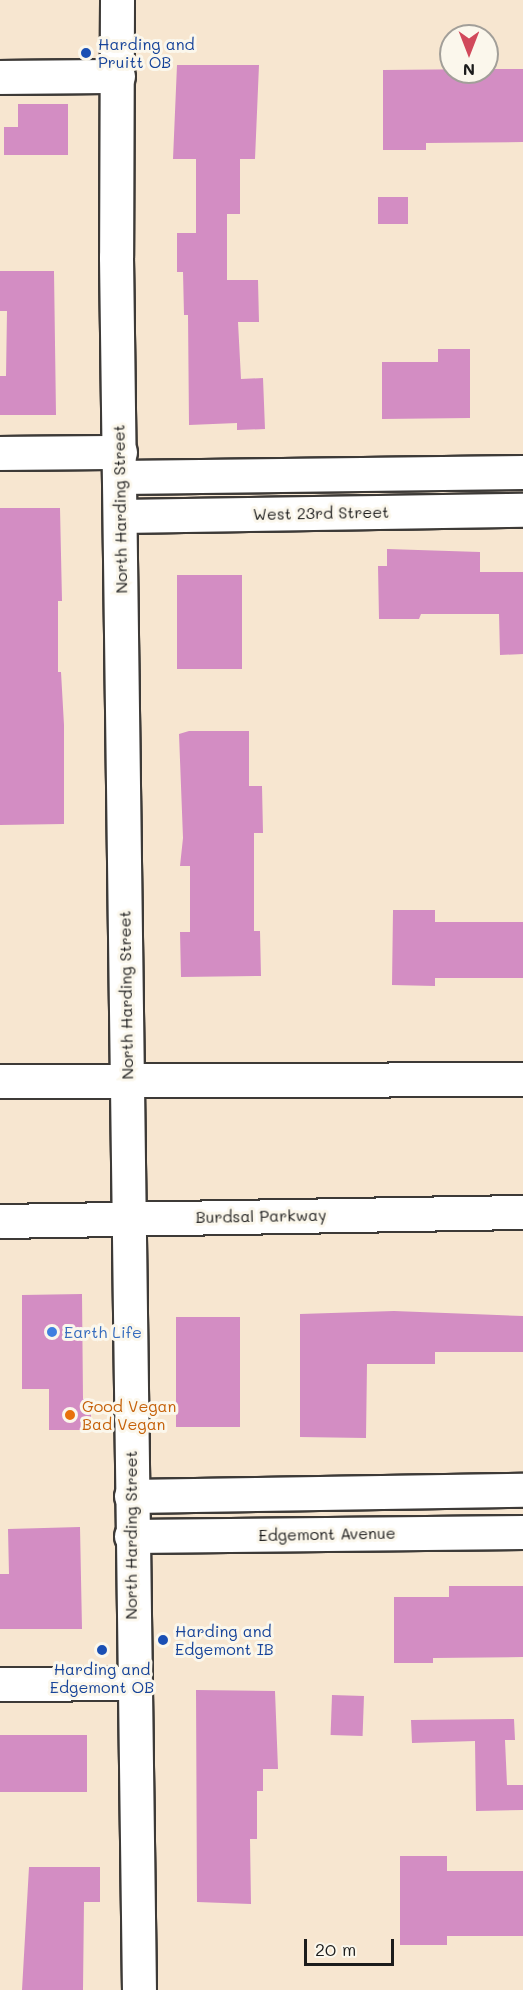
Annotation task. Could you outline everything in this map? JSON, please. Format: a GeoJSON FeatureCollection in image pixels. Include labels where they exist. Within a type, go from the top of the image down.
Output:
{"type":"FeatureCollection","features":[{"type":"Feature","properties":{"kind":"street","name":"North Harding Street"},"geometry":{"type":"LineString","coordinates":[[117,0],[132,1683],[139,1990]]}},
{"type":"Feature","properties":{"kind":"street"},"geometry":{"type":"LineString","coordinates":[[0,77],[118,76]]}},
{"type":"Feature","properties":{"kind":"street"},"geometry":{"type":"LineString","coordinates":[[0,453],[120,464],[523,472]]}},
{"type":"Feature","properties":{"kind":"street","name":"West 23rd Street"},"geometry":{"type":"LineString","coordinates":[[120,516],[523,510]]}},
{"type":"Feature","properties":{"kind":"street"},"geometry":{"type":"LineString","coordinates":[[0,1081],[523,1079]]}},
{"type":"Feature","properties":{"kind":"street","name":"Burdsal Parkway"},"geometry":{"type":"LineString","coordinates":[[0,1221],[523,1212]]}},
{"type":"Feature","properties":{"kind":"street"},"geometry":{"type":"LineString","coordinates":[[131,1496],[523,1490]]}},
{"type":"Feature","properties":{"kind":"street","name":"Edgemont Avenue"},"geometry":{"type":"LineString","coordinates":[[131,1536],[523,1532]]}},
{"type":"Feature","properties":{"kind":"street"},"geometry":{"type":"LineString","coordinates":[[0,1684],[132,1683]]}},
{"type":"Feature","properties":{"kind":"building"},"geometry":{"type":"Polygon","coordinates":[[[177,65],[259,65],[255,159],[240,159],[240,214],[227,214],[227,280],[258,280],[259,322],[238,322],[241,379],[263,378],[265,429],[237,430],[237,423],[189,425],[188,315],[184,315],[183,272],[177,272],[177,233],[196,233],[196,159],[173,159],[177,65]]]}},
{"type":"Feature","properties":{"kind":"building"},"geometry":{"type":"Polygon","coordinates":[[[499,69],[523,69],[523,142],[426,143],[426,150],[383,150],[383,70],[439,70],[439,84],[499,84],[499,69]]]}},
{"type":"Feature","properties":{"kind":"building"},"geometry":{"type":"Polygon","coordinates":[[[18,104],[68,104],[68,155],[4,155],[4,127],[18,127],[18,104]]]}},
{"type":"Feature","properties":{"kind":"building"},"geometry":{"type":"Polygon","coordinates":[[[378,197],[408,197],[408,224],[378,224],[378,197]]]}},
{"type":"Feature","properties":{"kind":"building"},"geometry":{"type":"Polygon","coordinates":[[[0,271],[54,271],[56,415],[0,415],[0,376],[6,376],[7,311],[0,311],[0,271]]]}},
{"type":"Feature","properties":{"kind":"building"},"geometry":{"type":"Polygon","coordinates":[[[438,349],[470,349],[470,418],[382,419],[382,362],[438,362],[438,349]]]}},
{"type":"Feature","properties":{"kind":"building"},"geometry":{"type":"Polygon","coordinates":[[[0,508],[60,508],[62,601],[58,601],[58,672],[61,672],[64,725],[64,824],[0,825],[0,508]]]}},
{"type":"Feature","properties":{"kind":"building"},"geometry":{"type":"Polygon","coordinates":[[[387,549],[480,552],[480,572],[523,572],[523,654],[500,655],[499,614],[421,614],[419,619],[379,619],[378,566],[387,566],[387,549]]]}},
{"type":"Feature","properties":{"kind":"building"},"geometry":{"type":"Polygon","coordinates":[[[177,575],[242,575],[242,669],[177,669],[177,575]]]}},
{"type":"Feature","properties":{"kind":"building"},"geometry":{"type":"Polygon","coordinates":[[[189,731],[249,731],[249,786],[262,786],[263,833],[254,833],[254,931],[260,931],[261,976],[181,977],[180,932],[190,932],[190,866],[180,866],[183,838],[179,734],[189,731]]]}},
{"type":"Feature","properties":{"kind":"building"},"geometry":{"type":"Polygon","coordinates":[[[393,910],[435,910],[435,922],[523,922],[523,978],[435,978],[435,986],[392,985],[393,910]]]}},
{"type":"Feature","properties":{"kind":"building","name":"Earth Life"},"geometry":{"type":"Polygon","coordinates":[[[82,1294],[83,1399],[91,1399],[91,1430],[49,1430],[49,1389],[22,1389],[22,1295],[82,1294]]]}},
{"type":"Feature","properties":{"kind":"building"},"geometry":{"type":"Polygon","coordinates":[[[394,1311],[523,1316],[523,1352],[435,1352],[435,1364],[367,1364],[366,1438],[300,1437],[300,1314],[394,1311]]]}},
{"type":"Feature","properties":{"kind":"building"},"geometry":{"type":"Polygon","coordinates":[[[176,1317],[240,1317],[240,1427],[176,1427],[176,1317]]]}},
{"type":"Feature","properties":{"kind":"building"},"geometry":{"type":"Polygon","coordinates":[[[80,1527],[82,1629],[0,1629],[0,1574],[9,1574],[8,1529],[80,1527]]]}},
{"type":"Feature","properties":{"kind":"building"},"geometry":{"type":"Polygon","coordinates":[[[449,1586],[523,1586],[523,1657],[433,1658],[433,1663],[394,1663],[394,1597],[449,1597],[449,1586]]]}},
{"type":"Feature","properties":{"kind":"building"},"geometry":{"type":"Polygon","coordinates":[[[196,1690],[275,1691],[278,1769],[263,1769],[263,1791],[257,1791],[257,1839],[250,1839],[251,1904],[197,1902],[196,1690]]]}},
{"type":"Feature","properties":{"kind":"building"},"geometry":{"type":"Polygon","coordinates":[[[332,1695],[364,1696],[363,1736],[331,1735],[332,1695]]]}},
{"type":"Feature","properties":{"kind":"building"},"geometry":{"type":"Polygon","coordinates":[[[514,1719],[515,1740],[505,1740],[507,1785],[523,1785],[523,1810],[476,1811],[475,1741],[412,1743],[411,1720],[514,1719]]]}},
{"type":"Feature","properties":{"kind":"building"},"geometry":{"type":"Polygon","coordinates":[[[0,1735],[87,1735],[87,1792],[0,1792],[0,1735]]]}},
{"type":"Feature","properties":{"kind":"building"},"geometry":{"type":"Polygon","coordinates":[[[400,1856],[447,1856],[447,1871],[523,1871],[523,1936],[447,1936],[447,1945],[400,1945],[400,1856]]]}},
{"type":"Feature","properties":{"kind":"building"},"geometry":{"type":"Polygon","coordinates":[[[29,1867],[100,1867],[100,1902],[84,1902],[83,1990],[22,1990],[29,1867]]]}},
{"type":"Feature","properties":{"kind":"place","name":"Harding and Pruitt OB"},"geometry":{"type":"Point","coordinates":[86,53]}},
{"type":"Feature","properties":{"kind":"place","name":"Earth Life"},"geometry":{"type":"Point","coordinates":[52,1332]}},
{"type":"Feature","properties":{"kind":"place","name":"Good Vegan Bad Vegan"},"geometry":{"type":"Point","coordinates":[70,1415]}},
{"type":"Feature","properties":{"kind":"place","name":"Harding and Edgemont IB"},"geometry":{"type":"Point","coordinates":[163,1640]}},
{"type":"Feature","properties":{"kind":"place","name":"Harding and Edgemont OB"},"geometry":{"type":"Point","coordinates":[102,1650]}}]}
